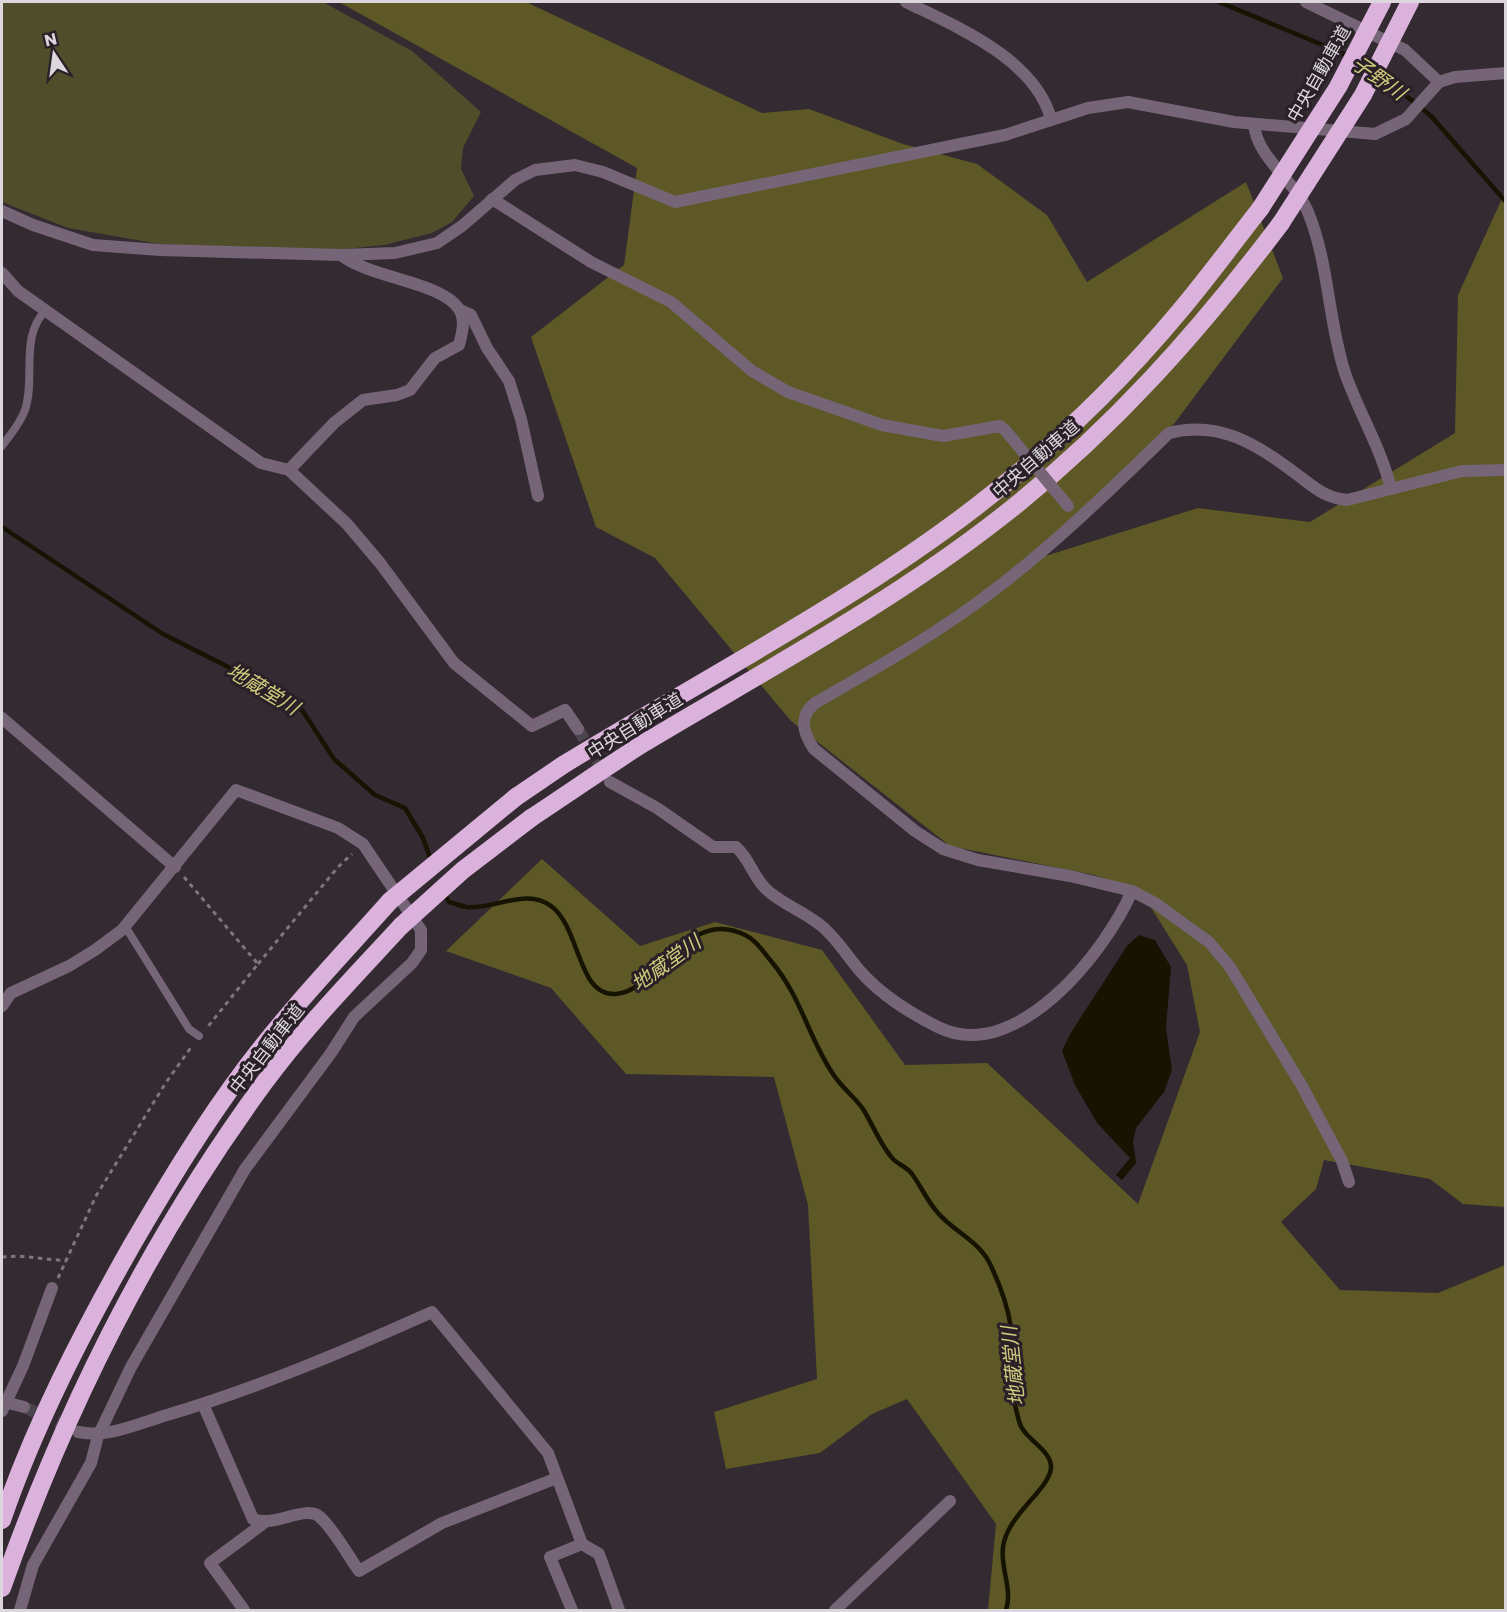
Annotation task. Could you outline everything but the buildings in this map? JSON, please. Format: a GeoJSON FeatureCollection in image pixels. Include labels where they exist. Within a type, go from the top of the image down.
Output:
{"type":"FeatureCollection","features":[{"type":"Feature","properties":{"kind":"highway","name":"中央自動車道"},"geometry":{"type":"LineString","coordinates":[[2,1520],[44,1415],[93,1315],[197,1137],[246,1068],[315,984],[390,901],[516,797],[573,759],[895,565],[977,506],[1053,442],[1119,380],[1180,312],[1260,209],[1338,87],[1382,2]]}},
{"type":"Feature","properties":{"kind":"highway","name":"中央自動車道"},"geometry":{"type":"LineString","coordinates":[[2,1588],[24,1525],[82,1387],[161,1239],[265,1082],[330,1002],[401,926],[463,870],[531,818],[641,745],[920,577],[1001,517],[1080,450],[1171,360],[1228,293],[1281,223],[1363,95],[1410,2]]}},
{"type":"Feature","properties":{"kind":"street"},"geometry":{"type":"LineString","coordinates":[[906,2],[958,26],[1011,63],[1047,102],[1052,119]]}},
{"type":"Feature","properties":{"kind":"street"},"geometry":{"type":"LineString","coordinates":[[1306,2],[1405,50],[1440,82]]}},
{"type":"Feature","properties":{"kind":"street"},"geometry":{"type":"LineString","coordinates":[[2,211],[33,225],[93,245],[160,250],[341,255],[410,251],[437,243],[462,226],[515,180],[535,170],[576,165],[603,172],[675,202],[1005,135],[1088,108],[1128,102],[1254,124],[1375,134],[1406,119],[1427,93],[1440,82],[1455,77],[1506,73]]}},
{"type":"Feature","properties":{"kind":"street"},"geometry":{"type":"LineString","coordinates":[[1254,124],[1256,139],[1292,184],[1307,209],[1316,232],[1345,373],[1381,454],[1391,489]]}},
{"type":"Feature","properties":{"kind":"street"},"geometry":{"type":"LineString","coordinates":[[492,199],[591,262],[671,302],[752,371],[788,392],[882,425],[943,436],[1000,426],[1068,506],[1081,518]]}},
{"type":"Feature","properties":{"kind":"street"},"geometry":{"type":"LineString","coordinates":[[341,255],[354,266],[447,297],[460,310],[471,315],[487,348],[509,381],[521,419],[538,496]]}},
{"type":"Feature","properties":{"kind":"street"},"geometry":{"type":"LineString","coordinates":[[2,273],[18,291],[261,463],[289,470],[347,524],[380,563],[454,663],[474,681],[532,726],[565,710],[578,729]]}},
{"type":"Feature","properties":{"kind":"street"},"geometry":{"type":"LineString","coordinates":[[289,470],[334,423],[363,400],[397,395],[410,390],[435,358],[459,345],[463,332],[460,310]]}},
{"type":"Feature","properties":{"kind":"street"},"geometry":{"type":"LineString","coordinates":[[1349,1182],[1341,1161],[1302,1086],[1230,967],[1209,942],[1155,903],[1132,891],[1070,876],[978,860],[943,849],[915,831],[814,749],[804,734],[804,717],[815,703],[974,605],[1081,518],[1169,433],[1188,428],[1215,430],[1243,438],[1328,497],[1347,500],[1462,471],[1506,470]]}},
{"type":"Feature","properties":{"kind":"street"},"geometry":{"type":"LineString","coordinates":[[2,718],[175,867]]}},
{"type":"Feature","properties":{"kind":"street"},"geometry":{"type":"LineString","coordinates":[[609,782],[657,808],[713,847],[736,847],[765,889],[822,927],[842,945],[861,971],[889,997],[938,1027],[956,1034],[983,1036],[1011,1026],[1036,1012],[1090,959],[1132,891]]}},
{"type":"Feature","properties":{"kind":"street"},"geometry":{"type":"LineString","coordinates":[[2,1006],[11,993],[95,951],[125,926],[236,790],[338,828],[363,844],[421,930],[421,950],[412,963],[354,1017],[331,1053],[245,1169],[131,1367],[98,1436],[92,1463],[33,1565],[20,1611]]}},
{"type":"Feature","properties":{"kind":"street"},"geometry":{"type":"LineString","coordinates":[[24,1407],[3,1406],[23,1366],[52,1288]]}},
{"type":"Feature","properties":{"kind":"street"},"geometry":{"type":"LineString","coordinates":[[78,1432],[98,1436],[203,1404],[318,1362],[432,1312],[548,1453],[582,1544],[600,1554],[619,1611]]}},
{"type":"Feature","properties":{"kind":"street"},"geometry":{"type":"LineString","coordinates":[[203,1404],[253,1519],[264,1523]]}},
{"type":"Feature","properties":{"kind":"street"},"geometry":{"type":"LineString","coordinates":[[244,1611],[210,1563],[264,1523],[309,1512],[320,1516],[359,1571],[442,1523],[557,1478]]}},
{"type":"Feature","properties":{"kind":"street"},"geometry":{"type":"LineString","coordinates":[[835,1611],[950,1501]]}},
{"type":"Feature","properties":{"kind":"street"},"geometry":{"type":"LineString","coordinates":[[572,1611],[550,1557],[582,1544]]}},
{"type":"Feature","properties":{"kind":"lane"},"geometry":{"type":"LineString","coordinates":[[2,446],[25,409],[30,373],[31,332],[46,310]]}},
{"type":"Feature","properties":{"kind":"lane"},"geometry":{"type":"LineString","coordinates":[[125,926],[189,1029],[200,1036]]}},
{"type":"Feature","properties":{"kind":"path"},"geometry":{"type":"LineString","coordinates":[[52,1288],[67,1261],[96,1196],[165,1084],[200,1036],[338,867],[363,844]]}},
{"type":"Feature","properties":{"kind":"path"},"geometry":{"type":"LineString","coordinates":[[175,867],[258,964]]}},
{"type":"Feature","properties":{"kind":"path"},"geometry":{"type":"LineString","coordinates":[[2,1257],[18,1256],[67,1261]]}},
{"type":"Feature","properties":{"kind":"shaded area"},"geometry":{"type":"Polygon","coordinates":[[[2,2],[323,2],[412,51],[481,112],[463,148],[461,169],[474,196],[452,222],[432,233],[384,245],[326,251],[160,244],[68,228],[2,202],[2,2]]]}},
{"type":"Feature","properties":{"kind":"shaded area"},"geometry":{"type":"Polygon","coordinates":[[[339,2],[526,2],[762,113],[809,109],[903,144],[977,164],[1047,215],[1087,282],[1246,182],[1283,278],[1174,424],[1036,559],[1198,508],[1310,522],[1455,433],[1458,295],[1505,192],[1505,1207],[1463,1204],[1430,1179],[1324,1160],[1316,1189],[1281,1222],[1340,1290],[1438,1293],[1505,1265],[1505,1610],[988,1610],[996,1524],[907,1399],[872,1414],[820,1453],[726,1469],[714,1412],[817,1379],[808,1205],[774,1077],[626,1074],[551,988],[446,951],[542,859],[640,946],[715,922],[822,950],[905,1065],[987,1063],[1138,1204],[1200,1032],[1187,965],[1140,890],[1094,875],[950,846],[791,721],[655,558],[596,527],[531,337],[624,265],[637,168],[339,2]]]}},
{"type":"Feature","properties":{"kind":"shaded area"},"geometry":{"type":"Polygon","coordinates":[[[1139,935],[1155,940],[1171,967],[1166,1028],[1172,1070],[1164,1092],[1136,1128],[1133,1141],[1136,1163],[1122,1180],[1116,1175],[1130,1158],[1097,1123],[1075,1085],[1062,1051],[1070,1034],[1127,946],[1139,935]]]}},
{"type":"Feature","properties":{"kind":"waterway","name":"子野川"},"geometry":{"type":"LineString","coordinates":[[1219,2],[1349,56]]}},
{"type":"Feature","properties":{"kind":"waterway","name":"子野川"},"geometry":{"type":"LineString","coordinates":[[1356,59],[1372,69]]}},
{"type":"Feature","properties":{"kind":"waterway","name":"子野川"},"geometry":{"type":"LineString","coordinates":[[1379,74],[1431,116],[1506,202]]}},
{"type":"Feature","properties":{"kind":"waterway","name":"地蔵堂川"},"geometry":{"type":"LineString","coordinates":[[2,527],[163,634],[252,679],[302,710],[334,759],[375,795],[405,808],[423,838],[431,860]]}},
{"type":"Feature","properties":{"kind":"waterway","name":"地蔵堂川"},"geometry":{"type":"LineString","coordinates":[[444,893],[449,902],[466,907],[521,899],[541,901],[551,906],[561,916],[568,929],[586,973],[594,985],[603,992],[616,994],[632,989],[691,939],[707,931],[726,929],[751,938],[782,975],[798,1003],[824,1060],[836,1079],[863,1109],[889,1154],[912,1174],[938,1213],[981,1250],[1000,1288],[1011,1328],[1012,1386],[1019,1421],[1026,1433],[1047,1455],[1051,1468],[1043,1485],[1019,1514],[1006,1535],[1003,1547],[1008,1594],[1006,1610]]}},
{"type":"Feature","properties":{"kind":"tunnel"},"geometry":{"type":"LineString","coordinates":[[578,729],[606,775]]}},
{"type":"Feature","properties":{"kind":"tunnel"},"geometry":{"type":"LineString","coordinates":[[24,1407],[72,1429]]}}]}
